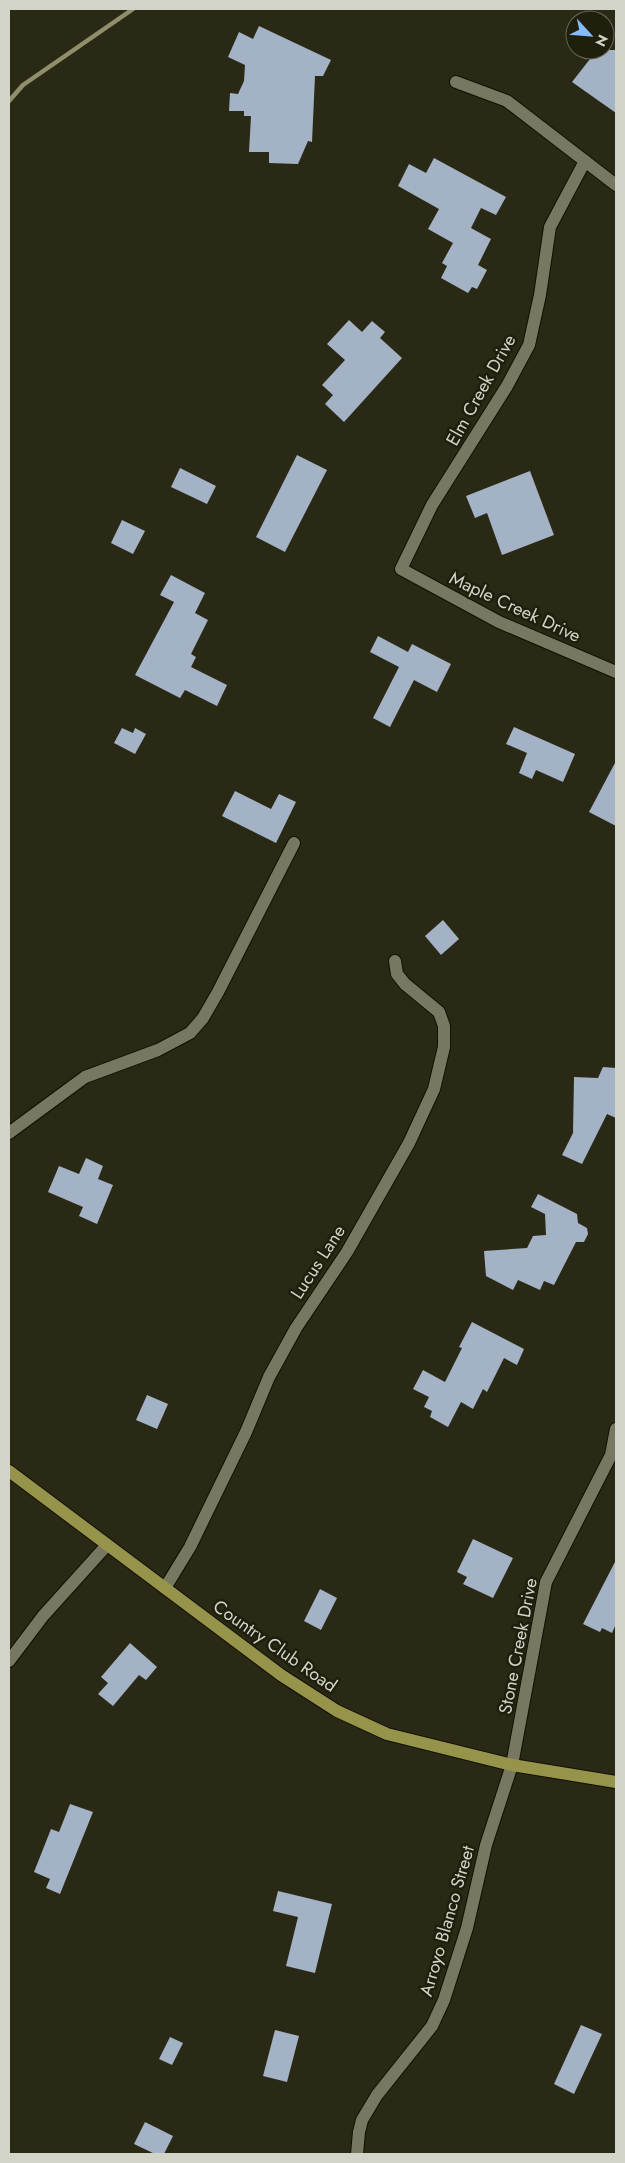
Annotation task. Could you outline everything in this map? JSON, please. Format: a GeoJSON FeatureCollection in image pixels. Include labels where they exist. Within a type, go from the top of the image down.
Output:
{"type":"FeatureCollection","features":[{"type":"Feature","properties":{"kind":"main road","name":"Country Club Road"},"geometry":{"type":"LineString","coordinates":[[9,1471],[281,1675],[337,1711],[387,1734],[512,1765],[616,1782]]}},
{"type":"Feature","properties":{"kind":"street"},"geometry":{"type":"LineString","coordinates":[[456,82],[507,101],[616,185]]}},
{"type":"Feature","properties":{"kind":"street","name":"Elm Creek Drive"},"geometry":{"type":"LineString","coordinates":[[401,569],[432,505],[507,386],[529,345],[540,294],[550,227],[585,161]]}},
{"type":"Feature","properties":{"kind":"street","name":"Maple Creek Drive"},"geometry":{"type":"LineString","coordinates":[[401,569],[499,622],[616,672]]}},
{"type":"Feature","properties":{"kind":"street"},"geometry":{"type":"LineString","coordinates":[[9,1133],[85,1076],[158,1050],[190,1033],[203,1018],[218,992],[294,843]]}},
{"type":"Feature","properties":{"kind":"street","name":"Lucus Lane"},"geometry":{"type":"LineString","coordinates":[[165,1588],[190,1547],[246,1432],[274,1369],[296,1328],[347,1252],[409,1143],[434,1089],[444,1047],[444,1026],[439,1012],[405,984],[397,974],[395,961]]}},
{"type":"Feature","properties":{"kind":"street","name":"Stone Creek Drive"},"geometry":{"type":"LineString","coordinates":[[512,1765],[546,1582],[610,1454],[616,1429]]}},
{"type":"Feature","properties":{"kind":"street"},"geometry":{"type":"LineString","coordinates":[[9,1661],[43,1616],[107,1545]]}},
{"type":"Feature","properties":{"kind":"street","name":"Arroyo Blanco Street"},"geometry":{"type":"LineString","coordinates":[[356,2154],[358,2132],[362,2120],[377,2095],[432,2026],[444,2000],[467,1928],[486,1845],[512,1765]]}},
{"type":"Feature","properties":{"kind":"building"},"geometry":{"type":"Polygon","coordinates":[[[259,26],[331,60],[323,76],[315,76],[312,142],[308,141],[298,164],[269,163],[269,152],[249,152],[251,116],[244,116],[244,111],[229,111],[230,93],[238,94],[244,81],[245,65],[228,57],[239,32],[253,39],[259,26]]]}},
{"type":"Feature","properties":{"kind":"building"},"geometry":{"type":"Polygon","coordinates":[[[616,50],[616,113],[572,82],[589,60],[615,60],[616,50]]]}},
{"type":"Feature","properties":{"kind":"building"},"geometry":{"type":"Polygon","coordinates":[[[434,158],[506,197],[496,215],[481,208],[471,228],[491,239],[478,265],[487,270],[477,289],[472,287],[468,293],[441,278],[447,266],[442,263],[453,243],[428,229],[439,209],[398,186],[409,164],[426,173],[434,158]]]}},
{"type":"Feature","properties":{"kind":"building"},"geometry":{"type":"Polygon","coordinates":[[[349,320],[362,332],[372,321],[385,332],[380,338],[402,358],[344,422],[325,404],[333,395],[322,385],[345,360],[327,344],[349,320]]]}},
{"type":"Feature","properties":{"kind":"building"},"geometry":{"type":"Polygon","coordinates":[[[297,455],[327,470],[285,552],[256,537],[297,455]]]}},
{"type":"Feature","properties":{"kind":"building"},"geometry":{"type":"Polygon","coordinates":[[[180,468],[216,486],[207,504],[171,487],[180,468]]]}},
{"type":"Feature","properties":{"kind":"building"},"geometry":{"type":"Polygon","coordinates":[[[530,471],[554,535],[502,555],[487,513],[475,518],[466,496],[530,471]]]}},
{"type":"Feature","properties":{"kind":"building"},"geometry":{"type":"Polygon","coordinates":[[[122,520],[145,531],[133,554],[111,543],[122,520]]]}},
{"type":"Feature","properties":{"kind":"building"},"geometry":{"type":"Polygon","coordinates":[[[171,575],[205,593],[195,613],[208,620],[191,654],[196,657],[191,667],[227,685],[217,706],[185,690],[180,698],[135,675],[174,602],[160,595],[171,575]]]}},
{"type":"Feature","properties":{"kind":"building"},"geometry":{"type":"Polygon","coordinates":[[[378,636],[408,652],[412,644],[451,664],[437,692],[414,680],[390,727],[373,718],[399,667],[370,652],[378,636]]]}},
{"type":"Feature","properties":{"kind":"building"},"geometry":{"type":"Polygon","coordinates":[[[514,727],[575,754],[563,782],[536,770],[532,779],[519,773],[527,753],[506,744],[514,727]]]}},
{"type":"Feature","properties":{"kind":"building"},"geometry":{"type":"Polygon","coordinates":[[[122,728],[133,733],[135,728],[146,734],[135,754],[114,743],[122,728]]]}},
{"type":"Feature","properties":{"kind":"building"},"geometry":{"type":"Polygon","coordinates":[[[616,761],[616,826],[589,812],[616,761]]]}},
{"type":"Feature","properties":{"kind":"building"},"geometry":{"type":"Polygon","coordinates":[[[235,791],[271,809],[279,794],[296,802],[276,843],[222,816],[235,791]]]}},
{"type":"Feature","properties":{"kind":"building"},"geometry":{"type":"Polygon","coordinates":[[[443,920],[459,939],[441,955],[425,936],[443,920]]]}},
{"type":"Feature","properties":{"kind":"building"},"geometry":{"type":"Polygon","coordinates":[[[603,1067],[616,1068],[616,1118],[607,1114],[582,1164],[562,1155],[573,1133],[574,1077],[598,1078],[603,1067]]]}},
{"type":"Feature","properties":{"kind":"building"},"geometry":{"type":"Polygon","coordinates":[[[86,1158],[103,1166],[98,1179],[113,1185],[97,1224],[79,1216],[83,1207],[48,1192],[59,1166],[79,1174],[86,1158]]]}},
{"type":"Feature","properties":{"kind":"building"},"geometry":{"type":"Polygon","coordinates":[[[538,1194],[577,1214],[578,1223],[587,1228],[588,1234],[584,1242],[576,1242],[554,1285],[544,1281],[540,1290],[518,1280],[513,1290],[486,1276],[484,1251],[527,1248],[533,1236],[546,1235],[545,1214],[531,1207],[538,1194]]]}},
{"type":"Feature","properties":{"kind":"building"},"geometry":{"type":"Polygon","coordinates":[[[472,1322],[524,1349],[517,1365],[504,1358],[487,1392],[483,1389],[473,1409],[461,1402],[448,1427],[430,1417],[432,1411],[424,1407],[429,1397],[413,1389],[423,1370],[445,1382],[462,1348],[459,1347],[472,1322]]]}},
{"type":"Feature","properties":{"kind":"building"},"geometry":{"type":"Polygon","coordinates":[[[147,1395],[168,1404],[157,1429],[136,1420],[147,1395]]]}},
{"type":"Feature","properties":{"kind":"building"},"geometry":{"type":"Polygon","coordinates":[[[473,1539],[513,1558],[493,1598],[463,1584],[467,1577],[457,1572],[473,1539]]]}},
{"type":"Feature","properties":{"kind":"building"},"geometry":{"type":"Polygon","coordinates":[[[616,1560],[616,1624],[612,1633],[602,1628],[600,1632],[583,1624],[616,1560]]]}},
{"type":"Feature","properties":{"kind":"building"},"geometry":{"type":"Polygon","coordinates":[[[320,1589],[337,1598],[321,1630],[304,1621],[320,1589]]]}},
{"type":"Feature","properties":{"kind":"building"},"geometry":{"type":"Polygon","coordinates":[[[130,1643],[157,1667],[146,1680],[139,1675],[113,1706],[98,1694],[108,1683],[101,1677],[130,1643]]]}},
{"type":"Feature","properties":{"kind":"building"},"geometry":{"type":"Polygon","coordinates":[[[70,1804],[93,1812],[60,1894],[46,1888],[50,1879],[34,1872],[51,1829],[59,1832],[70,1804]]]}},
{"type":"Feature","properties":{"kind":"building"},"geometry":{"type":"Polygon","coordinates":[[[278,1891],[332,1904],[315,1973],[286,1966],[298,1917],[273,1911],[278,1891]]]}},
{"type":"Feature","properties":{"kind":"building"},"geometry":{"type":"Polygon","coordinates":[[[581,2025],[602,2034],[574,2094],[554,2084],[581,2025]]]}},
{"type":"Feature","properties":{"kind":"building"},"geometry":{"type":"Polygon","coordinates":[[[275,2030],[299,2036],[287,2082],[263,2076],[275,2030]]]}},
{"type":"Feature","properties":{"kind":"building"},"geometry":{"type":"Polygon","coordinates":[[[170,2037],[183,2043],[172,2065],[159,2059],[170,2037]]]}},
{"type":"Feature","properties":{"kind":"building"},"geometry":{"type":"Polygon","coordinates":[[[145,2122],[173,2136],[164,2154],[155,2154],[134,2144],[145,2122]]]}},
{"type":"Feature","properties":{"kind":"waterway"},"geometry":{"type":"LineString","coordinates":[[9,101],[23,85],[133,9]]}}]}
